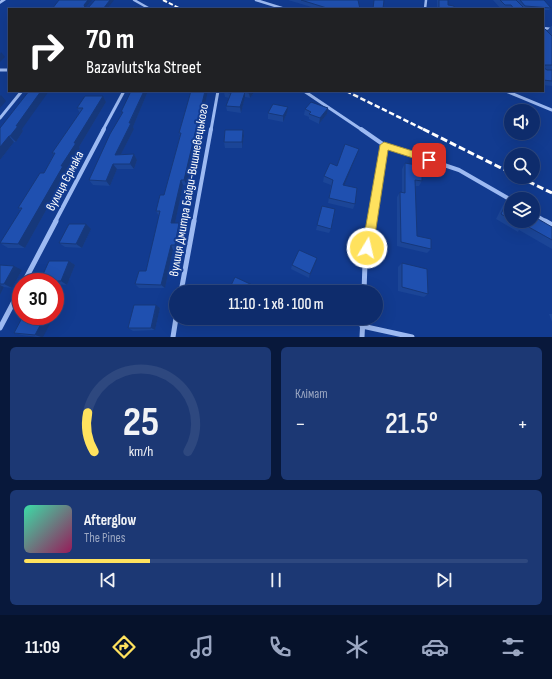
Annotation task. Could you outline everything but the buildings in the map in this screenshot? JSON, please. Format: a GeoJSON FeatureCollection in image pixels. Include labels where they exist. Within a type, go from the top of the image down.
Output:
{"type":"FeatureCollection","features":[{"type":"Feature","properties":{"kind":"street"},"geometry":{"type":"LineString","coordinates":[[0,3],[4,0]]}},
{"type":"Feature","properties":{"kind":"street"},"geometry":{"type":"LineString","coordinates":[[134,0],[148,8]]}},
{"type":"Feature","properties":{"kind":"street"},"geometry":{"type":"LineString","coordinates":[[256,0],[282,8]]}},
{"type":"Feature","properties":{"kind":"street"},"geometry":{"type":"LineString","coordinates":[[0,118],[21,92]]}},
{"type":"Feature","properties":{"kind":"street","name":"вулиця Єрмака"},"geometry":{"type":"LineString","coordinates":[[29,273],[123,92]]}},
{"type":"Feature","properties":{"kind":"street","name":"вулиця Дмитра Байди-Вишневецького"},"geometry":{"type":"LineString","coordinates":[[182,285],[218,92]]}},
{"type":"Feature","properties":{"kind":"street"},"geometry":{"type":"LineString","coordinates":[[305,92],[384,145],[459,170],[504,196]]}},
{"type":"Feature","properties":{"kind":"street"},"geometry":{"type":"LineString","coordinates":[[508,92],[552,110]]}},
{"type":"Feature","properties":{"kind":"street"},"geometry":{"type":"LineString","coordinates":[[364,285],[365,263],[384,145]]}},
{"type":"Feature","properties":{"kind":"street"},"geometry":{"type":"LineString","coordinates":[[540,218],[552,225]]}},
{"type":"Feature","properties":{"kind":"street"},"geometry":{"type":"LineString","coordinates":[[0,328],[12,305]]}},
{"type":"Feature","properties":{"kind":"street"},"geometry":{"type":"LineString","coordinates":[[173,337],[175,325]]}},
{"type":"Feature","properties":{"kind":"street"},"geometry":{"type":"LineString","coordinates":[[362,337],[362,326],[412,337]]}},
{"type":"Feature","properties":{"kind":"railway"},"geometry":{"type":"LineString","coordinates":[[163,0],[179,8]]}},
{"type":"Feature","properties":{"kind":"railway"},"geometry":{"type":"LineString","coordinates":[[348,92],[425,130]]}},
{"type":"Feature","properties":{"kind":"railway"},"geometry":{"type":"LineString","coordinates":[[425,130],[504,170]]}},
{"type":"Feature","properties":{"kind":"railway"},"geometry":{"type":"LineString","coordinates":[[533,184],[552,193]]}},
{"type":"Feature","properties":{"kind":"route"},"geometry":{"type":"LineString","coordinates":[[367,248],[384,145],[429,160]]}}]}
